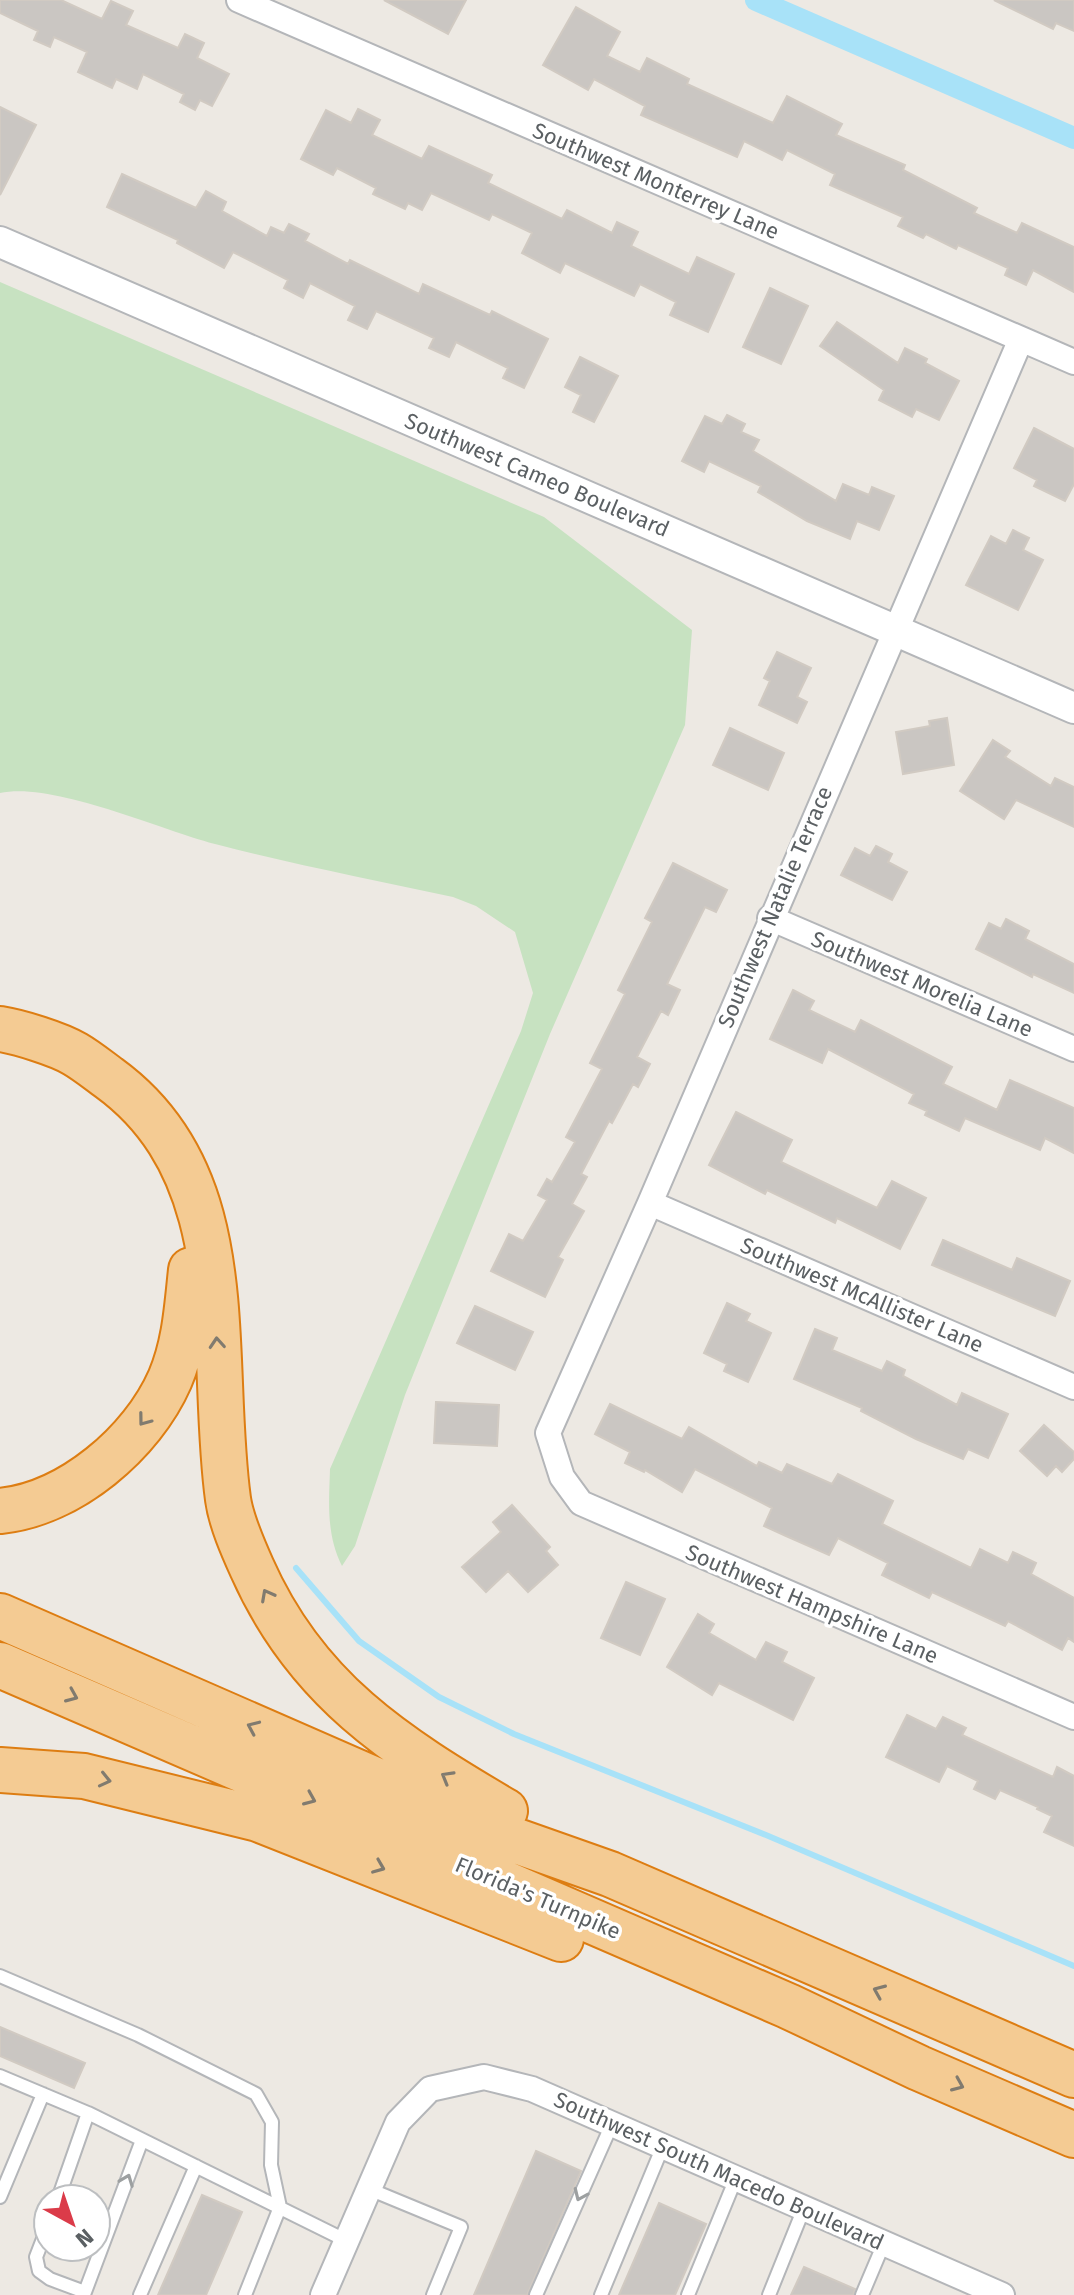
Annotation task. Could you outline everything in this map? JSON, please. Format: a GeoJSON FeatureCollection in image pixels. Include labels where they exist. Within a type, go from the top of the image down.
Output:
{"type":"FeatureCollection","features":[{"type":"Feature","properties":{"kind":"highway"},"geometry":{"type":"LineString","coordinates":[[0,1029],[73,1052],[128,1092],[173,1144],[197,1195],[212,1265],[228,1502],[253,1568],[290,1639],[331,1687],[378,1730],[423,1763],[610,1874]]}},
{"type":"Feature","properties":{"kind":"highway"},"geometry":{"type":"LineString","coordinates":[[0,1053],[62,1075],[111,1110],[152,1153],[181,1216],[191,1263],[185,1329],[170,1380],[146,1420],[113,1456],[64,1490],[16,1509],[0,1511]]}},
{"type":"Feature","properties":{"kind":"highway","name":"Florida's Turnpike"},"geometry":{"type":"LineString","coordinates":[[0,1616],[508,1838],[610,1874],[1074,2075]]}},
{"type":"Feature","properties":{"kind":"highway","name":"Florida's Turnpike"},"geometry":{"type":"LineString","coordinates":[[0,1665],[759,1994],[1074,2135]]}},
{"type":"Feature","properties":{"kind":"highway"},"geometry":{"type":"LineString","coordinates":[[0,1770],[84,1776],[258,1819],[784,2028],[919,2068]]}},
{"type":"Feature","properties":{"kind":"street","name":"Southwest Monterrey Lane"},"geometry":{"type":"LineString","coordinates":[[239,0],[1074,362]]}},
{"type":"Feature","properties":{"kind":"street","name":"Southwest Cameo Boulevard"},"geometry":{"type":"LineString","coordinates":[[0,242],[1074,708]]}},
{"type":"Feature","properties":{"kind":"street","name":"Southwest Natalie Terrace"},"geometry":{"type":"LineString","coordinates":[[562,1477],[548,1433],[1021,339]]}},
{"type":"Feature","properties":{"kind":"street","name":"Southwest Morelia Lane"},"geometry":{"type":"LineString","coordinates":[[770,918],[1074,1049]]}},
{"type":"Feature","properties":{"kind":"street","name":"Southwest McAllister Lane"},"geometry":{"type":"LineString","coordinates":[[650,1203],[1074,1387]]}},
{"type":"Feature","properties":{"kind":"street","name":"Southwest Hampshire Lane"},"geometry":{"type":"LineString","coordinates":[[562,1477],[581,1503],[595,1510],[1074,1717]]}},
{"type":"Feature","properties":{"kind":"street","name":"Southwest South Macedo Boulevard"},"geometry":{"type":"LineString","coordinates":[[369,2189],[398,2122],[430,2089],[484,2077],[532,2089],[1002,2295]]}},
{"type":"Feature","properties":{"kind":"street"},"geometry":{"type":"LineString","coordinates":[[323,2295],[369,2189]]}},
{"type":"Feature","properties":{"kind":"lane"},"geometry":{"type":"LineString","coordinates":[[0,1976],[138,2035],[256,2094],[272,2122],[271,2165],[280,2207],[245,2295]]}},
{"type":"Feature","properties":{"kind":"lane"},"geometry":{"type":"LineString","coordinates":[[0,2076],[88,2113],[347,2241]]}},
{"type":"Feature","properties":{"kind":"lane"},"geometry":{"type":"LineString","coordinates":[[0,2197],[43,2094]]}},
{"type":"Feature","properties":{"kind":"lane"},"geometry":{"type":"LineString","coordinates":[[64,2183],[88,2113]]}},
{"type":"Feature","properties":{"kind":"lane"},"geometry":{"type":"LineString","coordinates":[[536,2295],[612,2124]]}},
{"type":"Feature","properties":{"kind":"lane"},"geometry":{"type":"LineString","coordinates":[[37,2263],[39,2271],[50,2279],[89,2293],[142,2140]]}},
{"type":"Feature","properties":{"kind":"lane"},"geometry":{"type":"LineString","coordinates":[[601,2295],[663,2146]]}},
{"type":"Feature","properties":{"kind":"lane"},"geometry":{"type":"LineString","coordinates":[[140,2295],[196,2166]]}},
{"type":"Feature","properties":{"kind":"lane"},"geometry":{"type":"LineString","coordinates":[[688,2295],[736,2178]]}},
{"type":"Feature","properties":{"kind":"lane"},"geometry":{"type":"LineString","coordinates":[[369,2189],[461,2227],[433,2295]]}},
{"type":"Feature","properties":{"kind":"lane"},"geometry":{"type":"LineString","coordinates":[[769,2295],[804,2208]]}},
{"type":"Feature","properties":{"kind":"lane"},"geometry":{"type":"LineString","coordinates":[[862,2295],[884,2243]]}},
{"type":"Feature","properties":{"kind":"green space"},"geometry":{"type":"Polygon","coordinates":[[[0,282],[544,517],[692,630],[685,725],[550,1034],[405,1395],[355,1546],[342,1566],[331,1530],[330,1469],[521,1031],[533,993],[515,932],[476,906],[453,897],[219,845],[78,800],[22,791],[0,793],[0,282]]]}},
{"type":"Feature","properties":{"kind":"building"},"geometry":{"type":"Polygon","coordinates":[[[0,0],[61,0],[102,19],[111,1],[133,11],[126,25],[178,48],[185,34],[204,43],[197,58],[229,74],[212,106],[200,100],[195,110],[180,102],[184,94],[143,74],[137,89],[116,79],[112,88],[78,72],[87,52],[54,37],[50,47],[34,40],[38,31],[0,13],[0,0]]]}},
{"type":"Feature","properties":{"kind":"building"},"geometry":{"type":"Polygon","coordinates":[[[384,0],[466,0],[448,34],[384,0]]]}},
{"type":"Feature","properties":{"kind":"building"},"geometry":{"type":"Polygon","coordinates":[[[994,0],[1074,0],[1074,31],[1056,23],[1053,29],[994,0]]]}},
{"type":"Feature","properties":{"kind":"building"},"geometry":{"type":"Polygon","coordinates":[[[576,7],[620,32],[607,56],[640,72],[647,58],[689,79],[687,84],[773,123],[787,96],[842,124],[836,135],[905,165],[903,170],[977,208],[974,213],[1017,233],[1022,223],[1074,247],[1074,292],[1033,270],[1026,285],[1005,275],[1008,268],[958,245],[956,249],[926,234],[923,238],[898,226],[903,217],[830,185],[835,174],[787,150],[782,160],[744,141],[737,157],[641,115],[645,106],[594,79],[588,90],[543,65],[576,7]]]}},
{"type":"Feature","properties":{"kind":"building"},"geometry":{"type":"Polygon","coordinates":[[[0,107],[36,125],[0,195],[0,107]]]}},
{"type":"Feature","properties":{"kind":"building"},"geometry":{"type":"Polygon","coordinates":[[[358,109],[380,120],[372,135],[422,159],[429,146],[492,175],[488,183],[562,219],[567,210],[612,233],[617,222],[638,232],[631,246],[689,274],[697,257],[734,274],[708,332],[670,315],[676,302],[640,284],[634,296],[565,263],[560,273],[522,253],[532,233],[492,214],[489,220],[431,193],[422,210],[408,203],[405,209],[373,194],[376,188],[337,168],[333,175],[301,159],[326,110],[351,123],[358,109]]]}},
{"type":"Feature","properties":{"kind":"building"},"geometry":{"type":"Polygon","coordinates":[[[122,174],[196,208],[206,191],[226,202],[222,211],[267,236],[271,227],[284,233],[289,224],[309,234],[305,241],[348,264],[350,260],[419,294],[423,284],[490,315],[492,311],[548,339],[524,388],[503,378],[508,368],[456,342],[449,357],[429,348],[434,338],[376,311],[367,329],[348,320],[355,306],[310,283],[303,298],[284,288],[288,280],[233,252],[224,268],[177,243],[178,240],[107,207],[122,174]]]}},
{"type":"Feature","properties":{"kind":"building"},"geometry":{"type":"Polygon","coordinates":[[[770,288],[808,306],[781,364],[743,347],[770,288]]]}},
{"type":"Feature","properties":{"kind":"building"},"geometry":{"type":"Polygon","coordinates":[[[837,322],[898,363],[905,348],[959,381],[939,420],[916,409],[912,417],[879,400],[884,390],[820,346],[837,322]]]}},
{"type":"Feature","properties":{"kind":"building"},"geometry":{"type":"Polygon","coordinates":[[[580,357],[618,376],[594,422],[573,412],[581,395],[565,387],[580,357]]]}},
{"type":"Feature","properties":{"kind":"building"},"geometry":{"type":"Polygon","coordinates":[[[727,415],[745,424],[741,432],[759,440],[753,451],[836,501],[843,484],[869,495],[872,487],[894,496],[879,530],[857,521],[850,539],[807,521],[758,492],[761,486],[709,461],[704,472],[682,461],[705,416],[722,424],[727,415]]]}},
{"type":"Feature","properties":{"kind":"building"},"geometry":{"type":"Polygon","coordinates":[[[1034,428],[1074,449],[1074,484],[1065,501],[1034,486],[1037,480],[1014,468],[1034,428]]]}},
{"type":"Feature","properties":{"kind":"building"},"geometry":{"type":"Polygon","coordinates":[[[1013,530],[1029,538],[1023,550],[1043,560],[1018,610],[966,585],[991,536],[1006,544],[1013,530]]]}},
{"type":"Feature","properties":{"kind":"building"},"geometry":{"type":"Polygon","coordinates":[[[777,652],[811,668],[797,697],[807,702],[797,723],[759,705],[770,681],[764,678],[777,652]]]}},
{"type":"Feature","properties":{"kind":"building"},"geometry":{"type":"Polygon","coordinates":[[[947,718],[954,765],[903,774],[896,732],[930,726],[929,721],[947,718]]]}},
{"type":"Feature","properties":{"kind":"building"},"geometry":{"type":"Polygon","coordinates":[[[730,728],[784,753],[768,790],[713,765],[730,728]]]}},
{"type":"Feature","properties":{"kind":"building"},"geometry":{"type":"Polygon","coordinates":[[[993,740],[1010,751],[1005,757],[1051,786],[1055,778],[1074,787],[1074,827],[1016,800],[1004,819],[960,791],[993,740]]]}},
{"type":"Feature","properties":{"kind":"building"},"geometry":{"type":"Polygon","coordinates":[[[876,846],[892,854],[888,862],[907,872],[892,900],[841,875],[855,848],[870,856],[876,846]]]}},
{"type":"Feature","properties":{"kind":"building"},"geometry":{"type":"Polygon","coordinates":[[[673,863],[727,890],[716,912],[705,907],[667,984],[680,990],[668,1015],[661,1011],[637,1057],[650,1064],[638,1087],[633,1084],[612,1123],[609,1121],[581,1174],[587,1177],[572,1204],[584,1211],[558,1257],[563,1260],[545,1297],[491,1271],[509,1234],[523,1241],[547,1200],[538,1195],[547,1179],[552,1182],[575,1142],[566,1137],[602,1069],[590,1063],[625,994],[618,990],[652,922],[645,918],[673,863]]]}},
{"type":"Feature","properties":{"kind":"building"},"geometry":{"type":"Polygon","coordinates":[[[1006,919],[1029,931],[1025,939],[1074,964],[1074,993],[1033,974],[1032,977],[976,949],[989,923],[1001,929],[1006,919]]]}},
{"type":"Feature","properties":{"kind":"building"},"geometry":{"type":"Polygon","coordinates":[[[793,990],[814,1001],[809,1010],[855,1032],[861,1020],[952,1067],[943,1084],[997,1110],[1010,1080],[1074,1108],[1074,1153],[1045,1138],[1040,1150],[965,1118],[959,1131],[925,1115],[927,1111],[909,1103],[914,1094],[828,1049],[822,1063],[770,1039],[793,990]]]}},
{"type":"Feature","properties":{"kind":"building"},"geometry":{"type":"Polygon","coordinates":[[[736,1112],[792,1140],[781,1162],[877,1208],[892,1181],[926,1198],[900,1249],[837,1218],[835,1223],[767,1190],[765,1194],[709,1165],[736,1112]]]}},
{"type":"Feature","properties":{"kind":"building"},"geometry":{"type":"Polygon","coordinates":[[[943,1240],[1012,1270],[1017,1258],[1070,1281],[1055,1316],[932,1265],[943,1240]]]}},
{"type":"Feature","properties":{"kind":"building"},"geometry":{"type":"Polygon","coordinates":[[[727,1303],[750,1314],[746,1321],[771,1333],[748,1382],[724,1371],[727,1364],[704,1353],[727,1303]]]}},
{"type":"Feature","properties":{"kind":"building"},"geometry":{"type":"Polygon","coordinates":[[[475,1306],[533,1332],[515,1370],[457,1343],[475,1306]]]}},
{"type":"Feature","properties":{"kind":"building"},"geometry":{"type":"Polygon","coordinates":[[[815,1329],[837,1338],[832,1350],[882,1371],[887,1361],[905,1370],[903,1376],[957,1405],[962,1393],[1008,1414],[988,1458],[968,1449],[963,1459],[916,1439],[861,1411],[862,1408],[794,1379],[815,1329]]]}},
{"type":"Feature","properties":{"kind":"building"},"geometry":{"type":"Polygon","coordinates":[[[436,1402],[499,1405],[497,1446],[434,1443],[436,1402]]]}},
{"type":"Feature","properties":{"kind":"building"},"geometry":{"type":"Polygon","coordinates":[[[610,1404],[682,1439],[689,1427],[757,1466],[759,1462],[782,1473],[787,1464],[832,1484],[838,1474],[893,1501],[882,1524],[971,1568],[980,1549],[1008,1563],[1013,1552],[1036,1563],[1031,1574],[1074,1598],[1074,1642],[1068,1638],[1062,1650],[1008,1621],[1005,1626],[932,1592],[929,1598],[882,1575],[888,1563],[838,1538],[829,1555],[764,1526],[772,1508],[695,1469],[682,1492],[645,1470],[625,1463],[630,1452],[595,1434],[610,1404]]]}},
{"type":"Feature","properties":{"kind":"building"},"geometry":{"type":"Polygon","coordinates":[[[1044,1425],[1074,1452],[1074,1459],[1062,1472],[1056,1466],[1047,1476],[1020,1451],[1044,1425]]]}},
{"type":"Feature","properties":{"kind":"building"},"geometry":{"type":"Polygon","coordinates":[[[512,1505],[550,1547],[546,1551],[558,1565],[528,1592],[508,1571],[486,1592],[462,1567],[501,1532],[493,1522],[512,1505]]]}},
{"type":"Feature","properties":{"kind":"building"},"geometry":{"type":"Polygon","coordinates":[[[626,1582],[665,1599],[640,1655],[601,1638],[626,1582]]]}},
{"type":"Feature","properties":{"kind":"building"},"geometry":{"type":"Polygon","coordinates":[[[698,1614],[714,1624],[709,1633],[756,1660],[766,1642],[787,1652],[782,1662],[814,1678],[793,1720],[719,1683],[712,1695],[667,1667],[698,1614]]]}},
{"type":"Feature","properties":{"kind":"building"},"geometry":{"type":"Polygon","coordinates":[[[907,1715],[936,1729],[943,1717],[966,1728],[962,1735],[1053,1777],[1057,1767],[1074,1776],[1074,1846],[1044,1832],[1052,1816],[1038,1807],[1000,1790],[995,1799],[974,1789],[978,1781],[947,1766],[939,1782],[886,1757],[907,1715]]]}},
{"type":"Feature","properties":{"kind":"building"},"geometry":{"type":"Polygon","coordinates":[[[0,2027],[85,2063],[74,2088],[0,2056],[0,2027]]]}},
{"type":"Feature","properties":{"kind":"building"},"geometry":{"type":"Polygon","coordinates":[[[536,2151],[581,2171],[527,2295],[474,2295],[536,2151]]]}},
{"type":"Feature","properties":{"kind":"building"},"geometry":{"type":"Polygon","coordinates":[[[202,2195],[242,2212],[206,2295],[158,2295],[202,2195]]]}},
{"type":"Feature","properties":{"kind":"building"},"geometry":{"type":"Polygon","coordinates":[[[659,2203],[706,2224],[675,2295],[619,2295],[659,2203]]]}},
{"type":"Feature","properties":{"kind":"building"},"geometry":{"type":"Polygon","coordinates":[[[804,2267],[855,2289],[853,2295],[791,2295],[804,2267]]]}},
{"type":"Feature","properties":{"kind":"waterway"},"geometry":{"type":"LineString","coordinates":[[756,0],[1074,138]]}},
{"type":"Feature","properties":{"kind":"waterway"},"geometry":{"type":"LineString","coordinates":[[296,1568],[359,1641],[439,1697],[514,1734],[766,1835],[1074,1966]]}}]}
